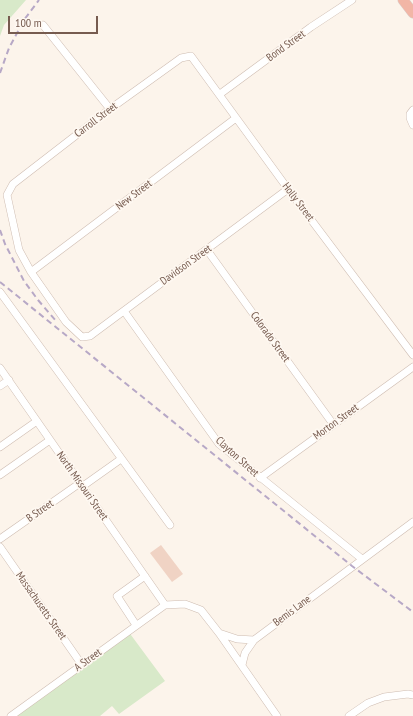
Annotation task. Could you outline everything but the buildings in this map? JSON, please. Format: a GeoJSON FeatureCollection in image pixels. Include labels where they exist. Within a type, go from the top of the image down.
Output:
{"type":"FeatureCollection","features":[{"type":"Feature","properties":{"kind":"highway"},"geometry":{"type":"LineString","coordinates":[[407,1],[413,13]]}},
{"type":"Feature","properties":{"kind":"street","name":"Bond Street"},"geometry":{"type":"LineString","coordinates":[[220,94],[311,27],[352,0]]}},
{"type":"Feature","properties":{"kind":"street"},"geometry":{"type":"LineString","coordinates":[[43,25],[110,109]]}},
{"type":"Feature","properties":{"kind":"street","name":"Holly Street"},"geometry":{"type":"LineString","coordinates":[[181,58],[191,56],[288,189],[413,354]]}},
{"type":"Feature","properties":{"kind":"street","name":"Carroll Street"},"geometry":{"type":"LineString","coordinates":[[31,272],[19,250],[7,195],[13,184],[110,109],[181,58]]}},
{"type":"Feature","properties":{"kind":"street"},"geometry":{"type":"LineString","coordinates":[[413,110],[410,114],[413,126]]}},
{"type":"Feature","properties":{"kind":"street","name":"New Street"},"geometry":{"type":"LineString","coordinates":[[31,272],[236,118]]}},
{"type":"Feature","properties":{"kind":"street","name":"Davidson Street"},"geometry":{"type":"LineString","coordinates":[[31,272],[66,322],[82,337],[90,336],[288,189]]}},
{"type":"Feature","properties":{"kind":"street","name":"Colorado Street"},"geometry":{"type":"LineString","coordinates":[[207,250],[333,424]]}},
{"type":"Feature","properties":{"kind":"street"},"geometry":{"type":"LineString","coordinates":[[0,292],[170,525]]}},
{"type":"Feature","properties":{"kind":"street","name":"Clayton Street"},"geometry":{"type":"LineString","coordinates":[[124,311],[219,444],[362,559]]}},
{"type":"Feature","properties":{"kind":"street","name":"North Missouri Street"},"geometry":{"type":"LineString","coordinates":[[0,368],[165,605]]}},
{"type":"Feature","properties":{"kind":"street","name":"Morton Street"},"geometry":{"type":"LineString","coordinates":[[260,478],[333,424],[413,368]]}},
{"type":"Feature","properties":{"kind":"street"},"geometry":{"type":"LineString","coordinates":[[0,386],[9,380]]}},
{"type":"Feature","properties":{"kind":"street"},"geometry":{"type":"LineString","coordinates":[[0,447],[37,421]]}},
{"type":"Feature","properties":{"kind":"street"},"geometry":{"type":"LineString","coordinates":[[0,475],[50,440]]}},
{"type":"Feature","properties":{"kind":"street","name":"B Street"},"geometry":{"type":"LineString","coordinates":[[0,539],[121,459]]}},
{"type":"Feature","properties":{"kind":"street","name":"Bemis Lane"},"geometry":{"type":"LineString","coordinates":[[254,640],[413,522]]}},
{"type":"Feature","properties":{"kind":"street","name":"Massachusetts Street"},"geometry":{"type":"LineString","coordinates":[[0,547],[82,665]]}},
{"type":"Feature","properties":{"kind":"street"},"geometry":{"type":"LineString","coordinates":[[136,625],[117,596],[145,576]]}},
{"type":"Feature","properties":{"kind":"street"},"geometry":{"type":"LineString","coordinates":[[165,605],[185,604],[201,610],[242,665],[277,716]]}},
{"type":"Feature","properties":{"kind":"street","name":"A Street"},"geometry":{"type":"LineString","coordinates":[[12,716],[165,605]]}},
{"type":"Feature","properties":{"kind":"street"},"geometry":{"type":"LineString","coordinates":[[219,634],[237,639],[254,640]]}},
{"type":"Feature","properties":{"kind":"street"},"geometry":{"type":"LineString","coordinates":[[242,665],[245,653],[254,640]]}},
{"type":"Feature","properties":{"kind":"street"},"geometry":{"type":"LineString","coordinates":[[349,716],[358,714],[368,703],[384,697],[408,694],[413,695]]}},
{"type":"Feature","properties":{"kind":"green space"},"geometry":{"type":"Polygon","coordinates":[[[0,0],[26,0],[4,25],[0,36],[0,0]]]}},
{"type":"Feature","properties":{"kind":"green space"},"geometry":{"type":"Polygon","coordinates":[[[128,631],[165,681],[119,714],[112,706],[100,716],[11,716],[128,631]]]}},
{"type":"Feature","properties":{"kind":"railway"},"geometry":{"type":"LineString","coordinates":[[0,73],[9,48],[24,20],[39,0]]}},
{"type":"Feature","properties":{"kind":"railway"},"geometry":{"type":"LineString","coordinates":[[0,230],[5,244],[24,281],[56,321]]}},
{"type":"Feature","properties":{"kind":"railway"},"geometry":{"type":"LineString","coordinates":[[0,282],[352,566],[413,612]]}}]}
